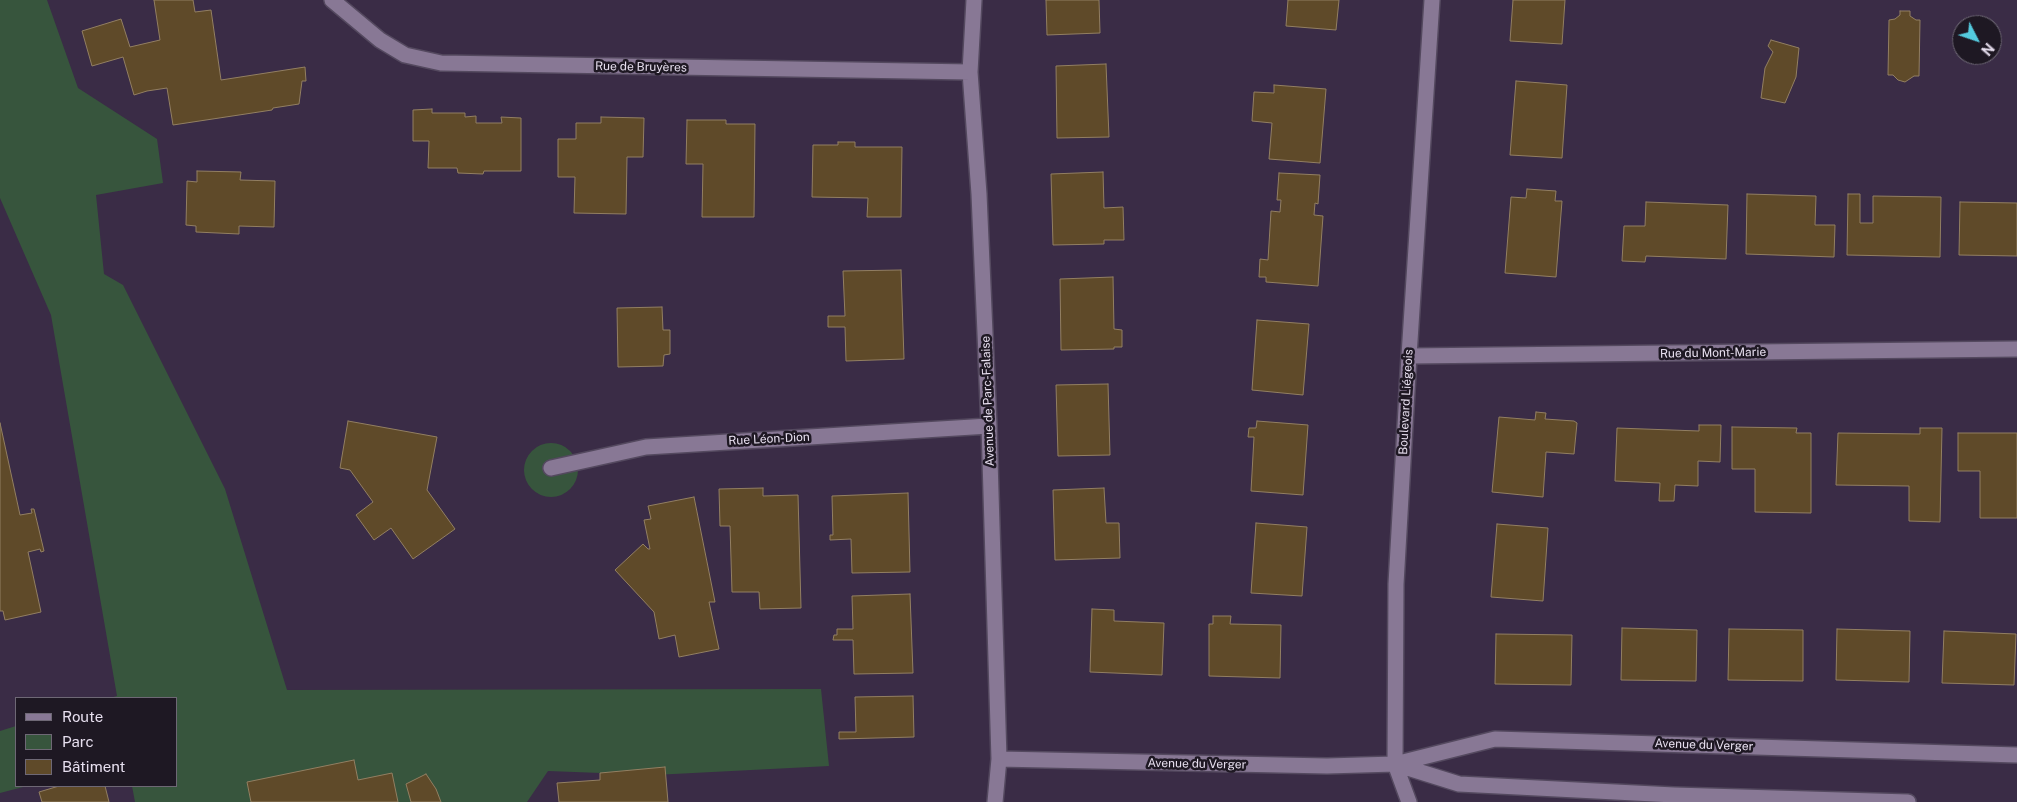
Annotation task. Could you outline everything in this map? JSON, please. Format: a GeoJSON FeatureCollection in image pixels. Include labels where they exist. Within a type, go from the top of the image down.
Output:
{"type":"FeatureCollection","features":[{"type":"Feature","properties":{"kind":"street","name":"Rue de Bruyères"},"geometry":{"type":"LineString","coordinates":[[332,0],[380,40],[405,55],[441,63],[970,72]]}},
{"type":"Feature","properties":{"kind":"street","name":"Avenue de Parc-Falaise"},"geometry":{"type":"LineString","coordinates":[[974,0],[970,72],[979,194],[989,426],[998,759],[995,802]]}},
{"type":"Feature","properties":{"kind":"street","name":"Boulevard Liégeois"},"geometry":{"type":"LineString","coordinates":[[1409,802],[1395,764],[1396,584],[1432,0]]}},
{"type":"Feature","properties":{"kind":"street","name":"Rue du Mont-Marie"},"geometry":{"type":"LineString","coordinates":[[1409,356],[2017,349]]}},
{"type":"Feature","properties":{"kind":"street","name":"Rue Léon-Dion"},"geometry":{"type":"LineString","coordinates":[[551,468],[646,447],[989,426]]}},
{"type":"Feature","properties":{"kind":"street","name":"Avenue du Verger"},"geometry":{"type":"LineString","coordinates":[[998,759],[1327,766],[1395,764],[1495,738],[2017,755]]}},
{"type":"Feature","properties":{"kind":"street","name":"Avenue du Verger"},"geometry":{"type":"LineString","coordinates":[[1395,764],[1459,784],[1674,798],[1908,802]]}},
{"type":"Feature","properties":{"kind":"green space"},"geometry":{"type":"Polygon","coordinates":[[[0,0],[47,0],[78,88],[157,139],[163,183],[96,195],[104,274],[123,285],[225,489],[287,690],[821,689],[829,766],[654,775],[548,771],[527,802],[135,802],[132,787],[178,787],[178,697],[114,697],[117,696],[51,315],[0,198],[0,0]]]}},
{"type":"Feature","properties":{"kind":"green space"},"geometry":{"type":"Polygon","coordinates":[[[551,443],[561,445],[570,451],[576,460],[578,470],[576,480],[570,489],[561,495],[551,497],[541,495],[532,489],[526,480],[524,470],[526,460],[532,451],[541,445],[551,443]]]}},
{"type":"Feature","properties":{"kind":"green space"},"geometry":{"type":"Polygon","coordinates":[[[15,726],[15,787],[23,787],[0,793],[0,731],[15,726]]]}},
{"type":"Feature","properties":{"kind":"building"},"geometry":{"type":"Polygon","coordinates":[[[154,0],[193,0],[195,12],[211,10],[221,80],[305,67],[306,81],[302,81],[299,104],[173,125],[167,88],[134,95],[123,57],[92,66],[82,31],[121,19],[130,47],[160,40],[154,0]]]}},
{"type":"Feature","properties":{"kind":"building"},"geometry":{"type":"Polygon","coordinates":[[[1046,0],[1099,0],[1100,33],[1047,35],[1046,0]]]}},
{"type":"Feature","properties":{"kind":"building"},"geometry":{"type":"Polygon","coordinates":[[[1288,0],[1339,0],[1336,30],[1286,26],[1288,0]]]}},
{"type":"Feature","properties":{"kind":"building"},"geometry":{"type":"Polygon","coordinates":[[[1513,0],[1565,0],[1562,44],[1510,41],[1513,0]]]}},
{"type":"Feature","properties":{"kind":"building"},"geometry":{"type":"Polygon","coordinates":[[[1900,11],[1910,11],[1910,16],[1920,20],[1919,76],[1914,76],[1905,82],[1898,80],[1893,75],[1888,75],[1889,20],[1895,19],[1900,15],[1900,11]]]}},
{"type":"Feature","properties":{"kind":"building"},"geometry":{"type":"Polygon","coordinates":[[[1771,40],[1799,48],[1796,77],[1785,103],[1761,98],[1765,68],[1773,52],[1768,46],[1771,40]]]}},
{"type":"Feature","properties":{"kind":"building"},"geometry":{"type":"Polygon","coordinates":[[[1106,64],[1109,137],[1057,138],[1056,66],[1106,64]]]}},
{"type":"Feature","properties":{"kind":"building"},"geometry":{"type":"Polygon","coordinates":[[[1516,81],[1567,85],[1562,158],[1510,155],[1516,81]]]}},
{"type":"Feature","properties":{"kind":"building"},"geometry":{"type":"Polygon","coordinates":[[[1274,85],[1326,89],[1320,163],[1269,159],[1272,123],[1252,121],[1254,92],[1274,93],[1274,85]]]}},
{"type":"Feature","properties":{"kind":"building"},"geometry":{"type":"Polygon","coordinates":[[[432,109],[432,113],[465,113],[465,117],[476,116],[476,123],[502,123],[501,117],[521,118],[521,171],[484,171],[483,174],[458,173],[457,168],[428,168],[429,141],[413,141],[413,110],[432,109]]]}},
{"type":"Feature","properties":{"kind":"building"},"geometry":{"type":"Polygon","coordinates":[[[601,117],[644,118],[643,157],[627,157],[626,214],[574,213],[575,177],[558,177],[558,139],[576,139],[576,123],[601,123],[601,117]]]}},
{"type":"Feature","properties":{"kind":"building"},"geometry":{"type":"Polygon","coordinates":[[[687,120],[726,120],[726,124],[755,124],[754,217],[702,217],[703,164],[686,164],[687,120]]]}},
{"type":"Feature","properties":{"kind":"building"},"geometry":{"type":"Polygon","coordinates":[[[838,142],[855,142],[855,147],[902,147],[901,217],[867,217],[868,198],[812,197],[813,145],[838,145],[838,142]]]}},
{"type":"Feature","properties":{"kind":"building"},"geometry":{"type":"Polygon","coordinates":[[[197,171],[241,172],[240,180],[275,181],[274,227],[239,226],[239,234],[196,232],[196,226],[186,225],[187,181],[197,182],[197,171]]]}},
{"type":"Feature","properties":{"kind":"building"},"geometry":{"type":"Polygon","coordinates":[[[1103,172],[1104,208],[1123,207],[1124,240],[1104,240],[1104,244],[1053,245],[1051,174],[1103,172]]]}},
{"type":"Feature","properties":{"kind":"building"},"geometry":{"type":"Polygon","coordinates":[[[1279,173],[1320,175],[1318,204],[1315,203],[1314,215],[1323,216],[1318,286],[1266,282],[1266,277],[1259,277],[1260,259],[1268,260],[1271,211],[1280,212],[1281,200],[1277,200],[1279,173]]]}},
{"type":"Feature","properties":{"kind":"building"},"geometry":{"type":"Polygon","coordinates":[[[1527,189],[1556,191],[1555,201],[1562,201],[1556,277],[1505,273],[1511,197],[1526,198],[1527,189]]]}},
{"type":"Feature","properties":{"kind":"building"},"geometry":{"type":"Polygon","coordinates":[[[1747,194],[1816,196],[1815,225],[1835,225],[1834,257],[1746,254],[1747,194]]]}},
{"type":"Feature","properties":{"kind":"building"},"geometry":{"type":"Polygon","coordinates":[[[1848,194],[1860,194],[1860,223],[1873,223],[1873,196],[1941,197],[1940,257],[1847,255],[1848,194]]]}},
{"type":"Feature","properties":{"kind":"building"},"geometry":{"type":"Polygon","coordinates":[[[1646,202],[1728,205],[1726,259],[1646,256],[1645,262],[1622,261],[1624,226],[1645,226],[1646,202]]]}},
{"type":"Feature","properties":{"kind":"building"},"geometry":{"type":"Polygon","coordinates":[[[1960,202],[2017,203],[2017,256],[1959,255],[1960,202]]]}},
{"type":"Feature","properties":{"kind":"building"},"geometry":{"type":"Polygon","coordinates":[[[901,270],[904,359],[846,361],[845,327],[828,327],[828,316],[845,316],[843,271],[901,270]]]}},
{"type":"Feature","properties":{"kind":"building"},"geometry":{"type":"Polygon","coordinates":[[[1113,277],[1114,329],[1122,330],[1122,347],[1114,347],[1114,349],[1061,350],[1060,279],[1113,277]]]}},
{"type":"Feature","properties":{"kind":"building"},"geometry":{"type":"Polygon","coordinates":[[[662,307],[663,330],[670,330],[670,354],[664,355],[663,366],[618,367],[617,308],[662,307]]]}},
{"type":"Feature","properties":{"kind":"building"},"geometry":{"type":"Polygon","coordinates":[[[1257,320],[1309,324],[1303,395],[1252,390],[1257,320]]]}},
{"type":"Feature","properties":{"kind":"building"},"geometry":{"type":"Polygon","coordinates":[[[1108,384],[1110,455],[1058,456],[1056,385],[1108,384]]]}},
{"type":"Feature","properties":{"kind":"building"},"geometry":{"type":"Polygon","coordinates":[[[1536,412],[1546,413],[1545,419],[1574,421],[1577,423],[1574,454],[1546,452],[1543,497],[1492,492],[1499,417],[1535,420],[1536,412]]]}},
{"type":"Feature","properties":{"kind":"building"},"geometry":{"type":"Polygon","coordinates":[[[348,421],[437,437],[427,490],[455,529],[413,559],[391,528],[374,540],[356,515],[373,502],[350,470],[340,468],[348,421]]]}},
{"type":"Feature","properties":{"kind":"building"},"geometry":{"type":"Polygon","coordinates":[[[1257,421],[1308,425],[1303,495],[1251,491],[1254,437],[1248,437],[1249,428],[1256,428],[1257,421]]]}},
{"type":"Feature","properties":{"kind":"building"},"geometry":{"type":"Polygon","coordinates":[[[0,423],[20,515],[32,513],[31,509],[34,509],[44,551],[41,552],[40,549],[28,552],[41,612],[5,620],[3,611],[0,611],[0,423]]]}},
{"type":"Feature","properties":{"kind":"building"},"geometry":{"type":"Polygon","coordinates":[[[1699,425],[1721,425],[1720,462],[1698,461],[1698,486],[1675,485],[1674,501],[1659,501],[1660,483],[1615,481],[1617,428],[1699,431],[1699,425]]]}},
{"type":"Feature","properties":{"kind":"building"},"geometry":{"type":"Polygon","coordinates":[[[1732,427],[1797,428],[1796,433],[1811,433],[1811,513],[1755,512],[1755,469],[1732,469],[1732,427]]]}},
{"type":"Feature","properties":{"kind":"building"},"geometry":{"type":"Polygon","coordinates":[[[1920,428],[1942,428],[1940,522],[1909,521],[1909,486],[1836,485],[1838,433],[1920,434],[1920,428]]]}},
{"type":"Feature","properties":{"kind":"building"},"geometry":{"type":"Polygon","coordinates":[[[1958,433],[2017,433],[2017,518],[1980,518],[1980,471],[1958,471],[1958,433]]]}},
{"type":"Feature","properties":{"kind":"building"},"geometry":{"type":"Polygon","coordinates":[[[763,488],[763,496],[798,495],[801,608],[760,609],[759,592],[732,592],[730,526],[720,526],[719,489],[763,488]]]}},
{"type":"Feature","properties":{"kind":"building"},"geometry":{"type":"Polygon","coordinates":[[[1104,488],[1106,523],[1119,523],[1120,558],[1055,560],[1053,490],[1104,488]]]}},
{"type":"Feature","properties":{"kind":"building"},"geometry":{"type":"Polygon","coordinates":[[[908,493],[910,572],[852,573],[851,539],[830,540],[830,535],[833,535],[832,496],[908,493]]]}},
{"type":"Feature","properties":{"kind":"building"},"geometry":{"type":"Polygon","coordinates":[[[694,497],[715,602],[709,602],[719,649],[679,657],[675,635],[659,639],[654,612],[615,570],[643,544],[650,549],[644,520],[651,519],[648,506],[694,497]]]}},
{"type":"Feature","properties":{"kind":"building"},"geometry":{"type":"Polygon","coordinates":[[[1256,523],[1307,527],[1302,596],[1251,593],[1256,523]]]}},
{"type":"Feature","properties":{"kind":"building"},"geometry":{"type":"Polygon","coordinates":[[[1497,524],[1548,528],[1543,601],[1491,597],[1497,524]]]}},
{"type":"Feature","properties":{"kind":"building"},"geometry":{"type":"Polygon","coordinates":[[[910,594],[913,673],[854,674],[853,640],[833,640],[834,635],[837,635],[837,629],[853,629],[852,596],[910,594]]]}},
{"type":"Feature","properties":{"kind":"building"},"geometry":{"type":"Polygon","coordinates":[[[1092,609],[1114,610],[1114,621],[1164,623],[1162,675],[1090,672],[1092,609]]]}},
{"type":"Feature","properties":{"kind":"building"},"geometry":{"type":"Polygon","coordinates":[[[1213,616],[1231,616],[1230,624],[1281,625],[1280,678],[1209,676],[1209,624],[1213,624],[1213,616]]]}},
{"type":"Feature","properties":{"kind":"building"},"geometry":{"type":"Polygon","coordinates":[[[1622,628],[1697,630],[1696,681],[1621,680],[1622,628]]]}},
{"type":"Feature","properties":{"kind":"building"},"geometry":{"type":"Polygon","coordinates":[[[1729,629],[1803,630],[1803,681],[1728,680],[1729,629]]]}},
{"type":"Feature","properties":{"kind":"building"},"geometry":{"type":"Polygon","coordinates":[[[1837,629],[1910,631],[1909,682],[1836,680],[1837,629]]]}},
{"type":"Feature","properties":{"kind":"building"},"geometry":{"type":"Polygon","coordinates":[[[1944,631],[2016,634],[2014,685],[1942,683],[1944,631]]]}},
{"type":"Feature","properties":{"kind":"building"},"geometry":{"type":"Polygon","coordinates":[[[1496,634],[1572,635],[1571,685],[1495,684],[1496,634]]]}},
{"type":"Feature","properties":{"kind":"building"},"geometry":{"type":"Polygon","coordinates":[[[913,696],[914,737],[839,739],[839,732],[856,732],[855,697],[913,696]]]}},
{"type":"Feature","properties":{"kind":"building"},"geometry":{"type":"Polygon","coordinates":[[[354,760],[358,780],[392,773],[398,802],[251,802],[247,782],[354,760]]]}},
{"type":"Feature","properties":{"kind":"building"},"geometry":{"type":"Polygon","coordinates":[[[665,767],[668,802],[559,802],[557,783],[600,780],[600,773],[665,767]]]}},
{"type":"Feature","properties":{"kind":"building"},"geometry":{"type":"Polygon","coordinates":[[[426,774],[436,789],[441,802],[411,802],[406,784],[426,774]]]}},
{"type":"Feature","properties":{"kind":"building"},"geometry":{"type":"Polygon","coordinates":[[[56,787],[105,787],[109,802],[42,802],[39,792],[56,787]]]}}]}
